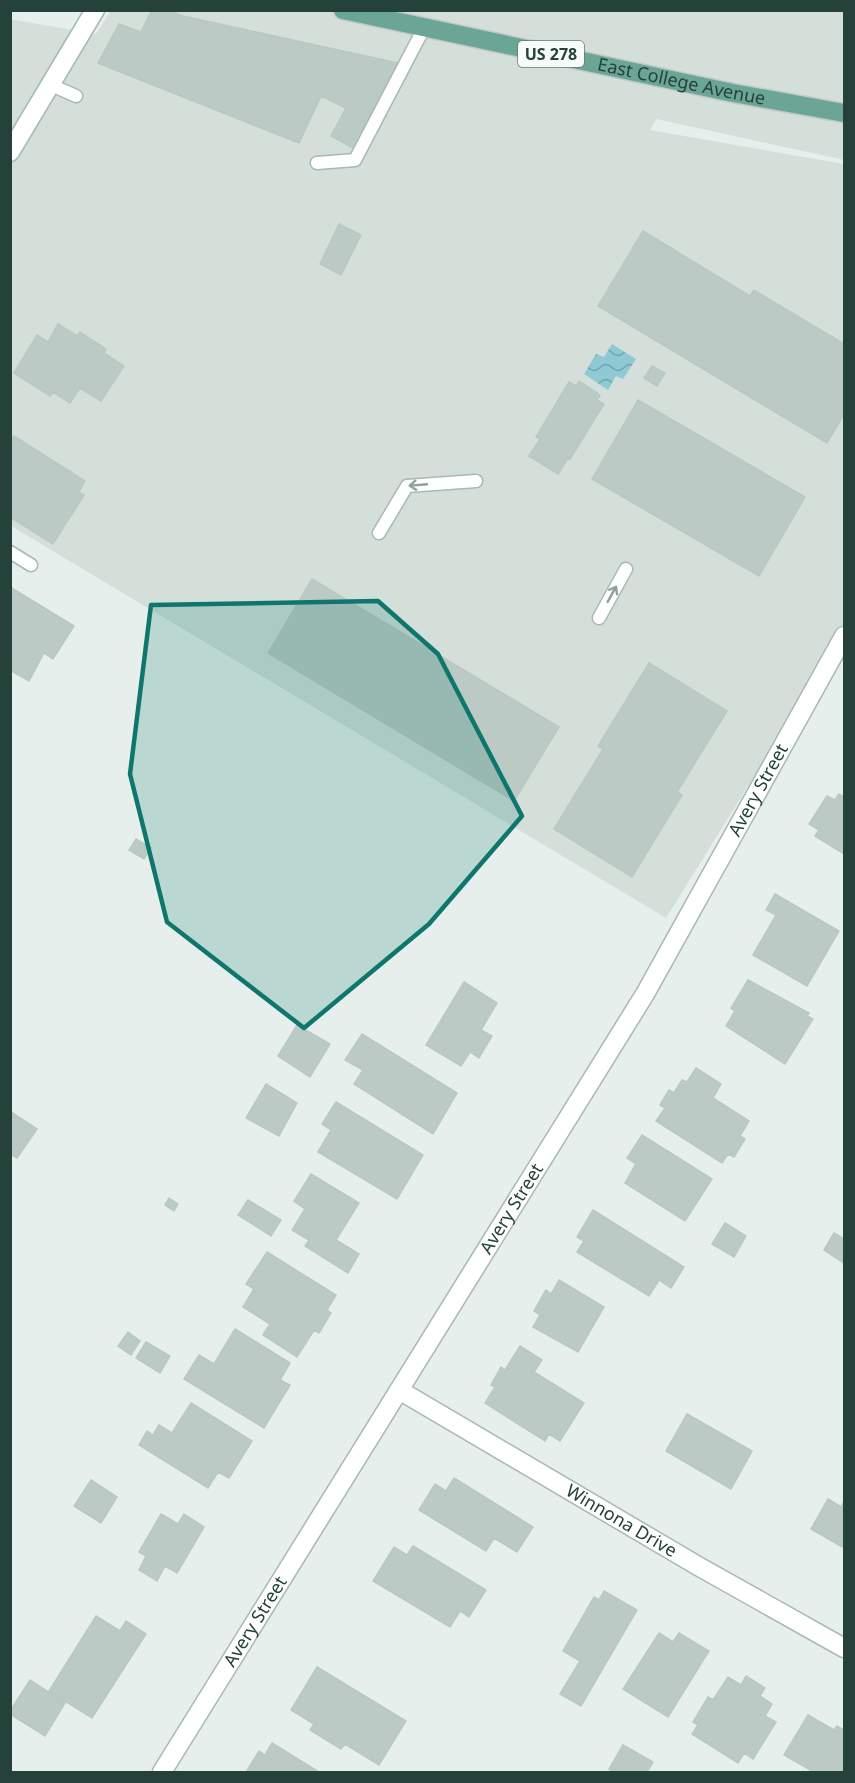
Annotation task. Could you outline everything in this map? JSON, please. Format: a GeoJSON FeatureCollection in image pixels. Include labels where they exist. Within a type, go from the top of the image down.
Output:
{"type":"FeatureCollection","features":[{"type":"Feature","properties":{"kind":"main road","name":"East College Avenue"},"geometry":{"type":"LineString","coordinates":[[343,10],[732,93],[844,113]]}},
{"type":"Feature","properties":{"kind":"street"},"geometry":{"type":"LineString","coordinates":[[10,152],[95,10]]}},
{"type":"Feature","properties":{"kind":"street","name":"Avery Street"},"geometry":{"type":"LineString","coordinates":[[162,1773],[645,994],[844,636]]}},
{"type":"Feature","properties":{"kind":"street","name":"Winnona Drive"},"geometry":{"type":"LineString","coordinates":[[399,1390],[698,1566],[844,1648]]}},
{"type":"Feature","properties":{"kind":"lane"},"geometry":{"type":"LineString","coordinates":[[317,163],[355,160],[424,27]]}},
{"type":"Feature","properties":{"kind":"lane"},"geometry":{"type":"LineString","coordinates":[[51,85],[76,96]]}},
{"type":"Feature","properties":{"kind":"lane"},"geometry":{"type":"LineString","coordinates":[[379,533],[407,486],[476,481]]}},
{"type":"Feature","properties":{"kind":"lane"},"geometry":{"type":"LineString","coordinates":[[10,552],[31,565]]}},
{"type":"Feature","properties":{"kind":"lane"},"geometry":{"type":"LineString","coordinates":[[598,618],[626,569]]}},
{"type":"Feature","properties":{"kind":"highlighted area"},"geometry":{"type":"Polygon","coordinates":[[[378,601],[438,654],[522,816],[429,924],[304,1028],[167,922],[130,774],[151,605],[378,601]]]}},
{"type":"Feature","properties":{"kind":"shaded area"},"geometry":{"type":"Polygon","coordinates":[[[111,10],[844,11],[844,160],[656,119],[650,130],[844,164],[844,632],[666,918],[11,526],[10,19],[96,34],[111,10]]]}},
{"type":"Feature","properties":{"kind":"water"},"geometry":{"type":"Polygon","coordinates":[[[612,344],[636,359],[623,379],[616,376],[608,390],[584,374],[596,354],[604,357],[612,344]]]}},
{"type":"Feature","properties":{"kind":"building"},"geometry":{"type":"Polygon","coordinates":[[[152,10],[167,10],[183,16],[398,63],[355,149],[331,136],[346,108],[321,96],[299,143],[98,63],[119,24],[141,32],[152,10]]]}},
{"type":"Feature","properties":{"kind":"building"},"geometry":{"type":"Polygon","coordinates":[[[339,224],[361,235],[341,275],[320,264],[339,224]]]}},
{"type":"Feature","properties":{"kind":"building"},"geometry":{"type":"Polygon","coordinates":[[[643,231],[750,296],[754,290],[844,344],[844,414],[827,443],[598,306],[643,231]]]}},
{"type":"Feature","properties":{"kind":"building"},"geometry":{"type":"Polygon","coordinates":[[[58,324],[77,336],[80,332],[106,349],[104,353],[124,366],[101,401],[80,388],[70,403],[53,392],[50,396],[14,373],[37,335],[48,342],[58,324]]]}},
{"type":"Feature","properties":{"kind":"building"},"geometry":{"type":"Polygon","coordinates":[[[652,366],[665,373],[657,386],[644,378],[652,366]]]}},
{"type":"Feature","properties":{"kind":"building"},"geometry":{"type":"Polygon","coordinates":[[[579,381],[600,395],[597,400],[604,404],[558,474],[529,456],[540,439],[536,437],[569,382],[576,386],[579,381]]]}},
{"type":"Feature","properties":{"kind":"building"},"geometry":{"type":"Polygon","coordinates":[[[638,400],[805,497],[759,576],[592,479],[638,400]]]}},
{"type":"Feature","properties":{"kind":"building"},"geometry":{"type":"Polygon","coordinates":[[[14,436],[85,481],[79,492],[84,495],[53,544],[10,517],[10,442],[14,436]]]}},
{"type":"Feature","properties":{"kind":"building"},"geometry":{"type":"Polygon","coordinates":[[[312,579],[559,727],[514,801],[268,653],[312,579]]]}},
{"type":"Feature","properties":{"kind":"building"},"geometry":{"type":"Polygon","coordinates":[[[10,587],[74,626],[53,659],[44,653],[29,681],[10,670],[12,657],[10,656],[10,587]]]}},
{"type":"Feature","properties":{"kind":"building"},"geometry":{"type":"Polygon","coordinates":[[[649,663],[727,711],[677,792],[682,795],[632,877],[554,829],[603,749],[598,746],[649,663]]]}},
{"type":"Feature","properties":{"kind":"building"},"geometry":{"type":"Polygon","coordinates":[[[839,794],[844,797],[844,854],[815,836],[819,830],[809,824],[827,796],[835,800],[839,794]]]}},
{"type":"Feature","properties":{"kind":"building"},"geometry":{"type":"Polygon","coordinates":[[[136,839],[151,848],[144,859],[129,850],[136,839]]]}},
{"type":"Feature","properties":{"kind":"building"},"geometry":{"type":"Polygon","coordinates":[[[775,894],[839,931],[807,986],[753,955],[776,915],[766,910],[775,894]]]}},
{"type":"Feature","properties":{"kind":"building"},"geometry":{"type":"Polygon","coordinates":[[[748,980],[809,1013],[807,1016],[813,1019],[785,1064],[726,1026],[735,1011],[731,1008],[748,980]]]}},
{"type":"Feature","properties":{"kind":"building"},"geometry":{"type":"Polygon","coordinates":[[[464,982],[497,1003],[481,1030],[492,1036],[479,1058],[470,1052],[461,1066],[426,1045],[464,982]]]}},
{"type":"Feature","properties":{"kind":"building"},"geometry":{"type":"Polygon","coordinates":[[[297,1025],[330,1044],[310,1077],[278,1056],[297,1025]]]}},
{"type":"Feature","properties":{"kind":"building"},"geometry":{"type":"Polygon","coordinates":[[[362,1034],[457,1093],[433,1134],[354,1084],[363,1070],[345,1060],[362,1034]]]}},
{"type":"Feature","properties":{"kind":"building"},"geometry":{"type":"Polygon","coordinates":[[[696,1068],[721,1084],[713,1098],[749,1121],[740,1136],[745,1139],[734,1157],[728,1154],[722,1163],[656,1121],[665,1108],[660,1105],[669,1090],[674,1093],[682,1080],[687,1082],[696,1068]]]}},
{"type":"Feature","properties":{"kind":"building"},"geometry":{"type":"Polygon","coordinates":[[[266,1084],[297,1103],[279,1136],[246,1118],[266,1084]]]}},
{"type":"Feature","properties":{"kind":"building"},"geometry":{"type":"Polygon","coordinates":[[[336,1102],[423,1155],[397,1199],[318,1152],[331,1130],[322,1124],[336,1102]]]}},
{"type":"Feature","properties":{"kind":"building"},"geometry":{"type":"Polygon","coordinates":[[[10,1111],[37,1129],[17,1158],[10,1154],[10,1111]]]}},
{"type":"Feature","properties":{"kind":"building"},"geometry":{"type":"Polygon","coordinates":[[[642,1135],[712,1179],[685,1221],[625,1183],[636,1164],[627,1158],[642,1135]]]}},
{"type":"Feature","properties":{"kind":"building"},"geometry":{"type":"Polygon","coordinates":[[[311,1174],[359,1203],[336,1240],[359,1254],[348,1273],[305,1246],[309,1240],[292,1230],[305,1209],[294,1201],[311,1174]]]}},
{"type":"Feature","properties":{"kind":"building"},"geometry":{"type":"Polygon","coordinates":[[[169,1198],[178,1204],[174,1211],[165,1205],[169,1198]]]}},
{"type":"Feature","properties":{"kind":"building"},"geometry":{"type":"Polygon","coordinates":[[[248,1200],[281,1220],[271,1236],[238,1215],[248,1200]]]}},
{"type":"Feature","properties":{"kind":"building"},"geometry":{"type":"Polygon","coordinates":[[[593,1210],[684,1267],[671,1288],[659,1280],[649,1296],[577,1252],[584,1241],[577,1237],[593,1210]]]}},
{"type":"Feature","properties":{"kind":"building"},"geometry":{"type":"Polygon","coordinates":[[[725,1223],[746,1236],[734,1257],[712,1244],[725,1223]]]}},
{"type":"Feature","properties":{"kind":"building"},"geometry":{"type":"Polygon","coordinates":[[[834,1233],[844,1239],[844,1263],[824,1250],[834,1233]]]}},
{"type":"Feature","properties":{"kind":"building"},"geometry":{"type":"Polygon","coordinates":[[[267,1252],[336,1295],[327,1310],[331,1313],[319,1333],[314,1330],[297,1357],[263,1335],[270,1324],[243,1307],[254,1289],[246,1284],[267,1252]]]}},
{"type":"Feature","properties":{"kind":"building"},"geometry":{"type":"Polygon","coordinates":[[[559,1280],[604,1307],[578,1352],[533,1327],[540,1315],[534,1311],[546,1290],[551,1294],[559,1280]]]}},
{"type":"Feature","properties":{"kind":"building"},"geometry":{"type":"Polygon","coordinates":[[[235,1329],[290,1363],[280,1380],[290,1385],[264,1428],[184,1379],[199,1355],[214,1364],[235,1329]]]}},
{"type":"Feature","properties":{"kind":"building"},"geometry":{"type":"Polygon","coordinates":[[[128,1332],[140,1341],[131,1355],[118,1346],[128,1332]]]}},
{"type":"Feature","properties":{"kind":"building"},"geometry":{"type":"Polygon","coordinates":[[[146,1342],[170,1356],[160,1373],[136,1358],[146,1342]]]}},
{"type":"Feature","properties":{"kind":"building"},"geometry":{"type":"Polygon","coordinates":[[[520,1346],[542,1360],[534,1372],[584,1403],[560,1441],[549,1434],[545,1441],[485,1403],[495,1387],[491,1385],[501,1367],[505,1370],[520,1346]]]}},
{"type":"Feature","properties":{"kind":"building"},"geometry":{"type":"Polygon","coordinates":[[[191,1403],[252,1441],[229,1478],[218,1472],[208,1488],[139,1445],[147,1431],[153,1435],[159,1425],[172,1433],[191,1403]]]}},
{"type":"Feature","properties":{"kind":"building"},"geometry":{"type":"Polygon","coordinates":[[[687,1414],[752,1451],[731,1489],[666,1451],[687,1414]]]}},
{"type":"Feature","properties":{"kind":"building"},"geometry":{"type":"Polygon","coordinates":[[[454,1478],[533,1527],[517,1552],[494,1538],[486,1551],[419,1510],[435,1484],[446,1491],[454,1478]]]}},
{"type":"Feature","properties":{"kind":"building"},"geometry":{"type":"Polygon","coordinates":[[[91,1480],[117,1497],[101,1523],[74,1506],[91,1480]]]}},
{"type":"Feature","properties":{"kind":"building"},"geometry":{"type":"Polygon","coordinates":[[[828,1499],[841,1507],[844,1501],[844,1548],[811,1529],[828,1499]]]}},
{"type":"Feature","properties":{"kind":"building"},"geometry":{"type":"Polygon","coordinates":[[[161,1514],[178,1524],[184,1514],[204,1527],[177,1573],[165,1566],[157,1581],[139,1570],[146,1556],[139,1552],[161,1514]]]}},
{"type":"Feature","properties":{"kind":"building"},"geometry":{"type":"Polygon","coordinates":[[[413,1546],[486,1590],[469,1617],[460,1611],[450,1627],[373,1581],[394,1547],[407,1555],[413,1546]]]}},
{"type":"Feature","properties":{"kind":"building"},"geometry":{"type":"Polygon","coordinates":[[[604,1591],[637,1610],[581,1706],[560,1694],[580,1661],[563,1651],[594,1597],[599,1600],[604,1591]]]}},
{"type":"Feature","properties":{"kind":"building"},"geometry":{"type":"Polygon","coordinates":[[[96,1616],[120,1631],[126,1621],[146,1634],[92,1718],[49,1691],[96,1616]]]}},
{"type":"Feature","properties":{"kind":"building"},"geometry":{"type":"Polygon","coordinates":[[[659,1633],[673,1642],[679,1633],[709,1651],[668,1717],[623,1689],[659,1633]]]}},
{"type":"Feature","properties":{"kind":"building"},"geometry":{"type":"Polygon","coordinates":[[[317,1667],[406,1721],[379,1765],[345,1744],[341,1749],[310,1730],[314,1724],[291,1710],[317,1667]]]}},
{"type":"Feature","properties":{"kind":"building"},"geometry":{"type":"Polygon","coordinates":[[[746,1676],[765,1688],[760,1696],[772,1704],[765,1716],[776,1722],[753,1759],[744,1753],[738,1763],[692,1734],[698,1725],[693,1722],[708,1697],[713,1700],[728,1677],[741,1685],[746,1676]]]}},
{"type":"Feature","properties":{"kind":"building"},"geometry":{"type":"Polygon","coordinates":[[[30,1680],[65,1703],[45,1736],[10,1714],[30,1680]]]}},
{"type":"Feature","properties":{"kind":"building"},"geometry":{"type":"Polygon","coordinates":[[[808,1715],[834,1730],[837,1726],[844,1730],[844,1772],[814,1772],[784,1755],[808,1715]]]}},
{"type":"Feature","properties":{"kind":"building"},"geometry":{"type":"Polygon","coordinates":[[[272,1743],[319,1772],[246,1772],[259,1751],[265,1755],[272,1743]]]}},
{"type":"Feature","properties":{"kind":"building"},"geometry":{"type":"Polygon","coordinates":[[[623,1745],[653,1762],[647,1772],[614,1772],[609,1769],[623,1745]]]}}]}
